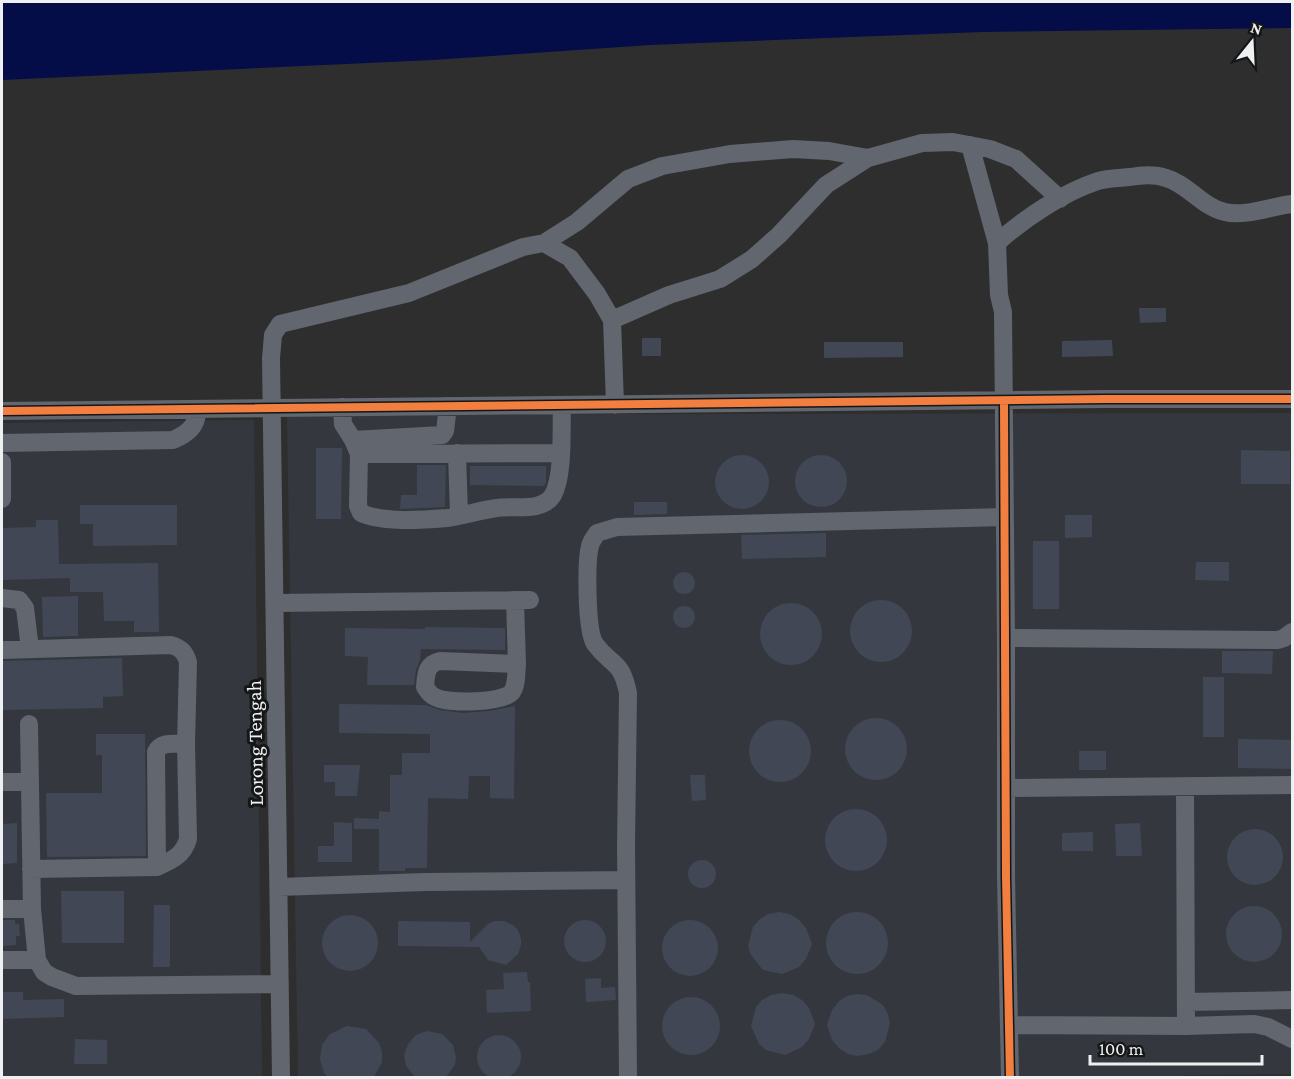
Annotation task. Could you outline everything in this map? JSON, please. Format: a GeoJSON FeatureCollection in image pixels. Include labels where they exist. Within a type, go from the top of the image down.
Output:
{"type":"FeatureCollection","features":[{"type":"Feature","properties":{"kind":"street"},"geometry":{"type":"LineString","coordinates":[[612,320],[669,295],[720,279],[752,259],[779,235],[826,185],[867,158],[922,143],[954,142],[990,149],[1016,159],[1060,199]]}},
{"type":"Feature","properties":{"kind":"street"},"geometry":{"type":"LineString","coordinates":[[970,145],[997,243],[999,289],[1003,312],[1006,877],[1010,1077]]}},
{"type":"Feature","properties":{"kind":"street"},"geometry":{"type":"LineString","coordinates":[[615,405],[612,320],[597,294],[570,258],[544,243],[577,222],[628,179],[662,166],[730,154],[793,149],[829,151],[867,158]]}},
{"type":"Feature","properties":{"kind":"street"},"geometry":{"type":"LineString","coordinates":[[997,243],[1020,224],[1060,199],[1099,181],[1140,176],[1165,177],[1184,187],[1213,208],[1226,213],[1293,204]]}},
{"type":"Feature","properties":{"kind":"street","name":"Lorong Tengah"},"geometry":{"type":"LineString","coordinates":[[281,1077],[271,358],[273,335],[280,324],[409,294],[524,246],[544,243]]}},
{"type":"Feature","properties":{"kind":"street"},"geometry":{"type":"LineString","coordinates":[[2,411],[1293,399]]}},
{"type":"Feature","properties":{"kind":"street"},"geometry":{"type":"LineString","coordinates":[[342,407],[343,424],[356,447],[358,498],[361,513],[383,519],[449,518],[489,509],[533,507],[545,503],[552,496],[556,486],[561,453],[562,405]]}},
{"type":"Feature","properties":{"kind":"street"},"geometry":{"type":"LineString","coordinates":[[356,447],[442,435],[445,431],[448,406]]}},
{"type":"Feature","properties":{"kind":"street"},"geometry":{"type":"LineString","coordinates":[[2,443],[173,440],[182,436],[194,425],[197,409]]}},
{"type":"Feature","properties":{"kind":"street"},"geometry":{"type":"LineString","coordinates":[[356,447],[457,453],[561,453]]}},
{"type":"Feature","properties":{"kind":"street"},"geometry":{"type":"LineString","coordinates":[[457,453],[459,515]]}},
{"type":"Feature","properties":{"kind":"street"},"geometry":{"type":"LineString","coordinates":[[2,462],[2,499]]}},
{"type":"Feature","properties":{"kind":"street"},"geometry":{"type":"LineString","coordinates":[[628,1077],[628,693],[625,676],[619,666],[594,643],[590,633],[588,567],[590,545],[597,533],[617,526],[1005,517]]}},
{"type":"Feature","properties":{"kind":"street"},"geometry":{"type":"LineString","coordinates":[[2,598],[15,598],[25,608],[30,649]]}},
{"type":"Feature","properties":{"kind":"street"},"geometry":{"type":"LineString","coordinates":[[276,603],[522,600],[517,664],[512,693],[502,698],[479,701],[441,699],[429,693],[426,687],[427,669],[435,662],[517,664]]}},
{"type":"Feature","properties":{"kind":"street"},"geometry":{"type":"LineString","coordinates":[[1006,638],[1278,640],[1292,637]]}},
{"type":"Feature","properties":{"kind":"street"},"geometry":{"type":"LineString","coordinates":[[2,650],[171,645],[177,647],[186,656],[188,662],[186,744],[188,838],[186,846],[176,859],[157,867],[31,869]]}},
{"type":"Feature","properties":{"kind":"street"},"geometry":{"type":"LineString","coordinates":[[29,724],[32,909],[37,960],[44,972],[76,986],[280,984]]}},
{"type":"Feature","properties":{"kind":"street"},"geometry":{"type":"LineString","coordinates":[[157,867],[156,752],[164,744],[186,744]]}},
{"type":"Feature","properties":{"kind":"street"},"geometry":{"type":"LineString","coordinates":[[2,782],[29,782]]}},
{"type":"Feature","properties":{"kind":"street"},"geometry":{"type":"LineString","coordinates":[[1006,788],[1293,785]]}},
{"type":"Feature","properties":{"kind":"street"},"geometry":{"type":"LineString","coordinates":[[1185,787],[1186,1026]]}},
{"type":"Feature","properties":{"kind":"street"},"geometry":{"type":"LineString","coordinates":[[279,887],[425,882],[627,880]]}},
{"type":"Feature","properties":{"kind":"street"},"geometry":{"type":"LineString","coordinates":[[2,909],[32,909]]}},
{"type":"Feature","properties":{"kind":"street"},"geometry":{"type":"LineString","coordinates":[[2,960],[37,960]]}},
{"type":"Feature","properties":{"kind":"street"},"geometry":{"type":"LineString","coordinates":[[1186,1002],[1293,1000]]}},
{"type":"Feature","properties":{"kind":"street"},"geometry":{"type":"LineString","coordinates":[[1010,1025],[1254,1024],[1268,1027],[1293,1039]]}},
{"type":"Feature","properties":{"kind":"shaded area"},"geometry":{"type":"Polygon","coordinates":[[[2,2],[1292,2],[1292,28],[982,32],[650,45],[433,60],[2,80],[2,2]]]}},
{"type":"Feature","properties":{"kind":"shaded area"},"geometry":{"type":"Polygon","coordinates":[[[1292,413],[1292,1074],[1146,1078],[298,1077],[287,415],[1292,413]]]}},
{"type":"Feature","properties":{"kind":"shaded area"},"geometry":{"type":"Polygon","coordinates":[[[254,420],[262,1077],[2,1077],[2,423],[254,420]]]}},
{"type":"Feature","properties":{"kind":"building"},"geometry":{"type":"Polygon","coordinates":[[[1139,308],[1166,308],[1166,322],[1140,323],[1139,308]]]}},
{"type":"Feature","properties":{"kind":"building"},"geometry":{"type":"Polygon","coordinates":[[[642,338],[661,338],[661,356],[642,356],[642,338]]]}},
{"type":"Feature","properties":{"kind":"building"},"geometry":{"type":"Polygon","coordinates":[[[1112,340],[1113,356],[1062,357],[1062,341],[1112,340]]]}},
{"type":"Feature","properties":{"kind":"building"},"geometry":{"type":"Polygon","coordinates":[[[824,342],[903,342],[903,357],[824,358],[824,342]]]}},
{"type":"Feature","properties":{"kind":"building"},"geometry":{"type":"Polygon","coordinates":[[[316,448],[342,448],[341,519],[316,519],[316,448]]]}},
{"type":"Feature","properties":{"kind":"building"},"geometry":{"type":"Polygon","coordinates":[[[1241,450],[1290,451],[1290,484],[1241,484],[1241,450]]]}},
{"type":"Feature","properties":{"kind":"building"},"geometry":{"type":"Polygon","coordinates":[[[742,455],[752,457],[761,463],[767,472],[769,482],[767,492],[761,501],[752,507],[742,509],[732,507],[723,501],[717,492],[715,482],[717,472],[723,463],[732,457],[742,455]]]}},
{"type":"Feature","properties":{"kind":"building"},"geometry":{"type":"Polygon","coordinates":[[[816,455],[826,455],[840,462],[847,481],[840,500],[826,507],[816,507],[806,503],[799,496],[795,486],[795,476],[799,466],[806,459],[816,455]]]}},
{"type":"Feature","properties":{"kind":"building"},"geometry":{"type":"Polygon","coordinates":[[[417,465],[446,465],[445,507],[400,509],[401,495],[417,495],[417,465]]]}},
{"type":"Feature","properties":{"kind":"building"},"geometry":{"type":"Polygon","coordinates":[[[470,466],[546,466],[546,483],[544,486],[470,485],[470,466]]]}},
{"type":"Feature","properties":{"kind":"building"},"geometry":{"type":"Polygon","coordinates":[[[634,502],[667,502],[667,514],[634,515],[634,502]]]}},
{"type":"Feature","properties":{"kind":"building"},"geometry":{"type":"Polygon","coordinates":[[[80,505],[177,505],[177,545],[93,546],[93,524],[80,524],[80,505]]]}},
{"type":"Feature","properties":{"kind":"building"},"geometry":{"type":"Polygon","coordinates":[[[1065,515],[1092,515],[1092,537],[1065,538],[1065,515]]]}},
{"type":"Feature","properties":{"kind":"building"},"geometry":{"type":"Polygon","coordinates":[[[36,520],[58,520],[59,564],[158,563],[159,632],[134,632],[134,621],[104,621],[103,592],[70,592],[70,578],[2,580],[2,528],[36,527],[36,520]]]}},
{"type":"Feature","properties":{"kind":"building"},"geometry":{"type":"Polygon","coordinates":[[[826,533],[826,557],[742,559],[741,535],[826,533]]]}},
{"type":"Feature","properties":{"kind":"building"},"geometry":{"type":"Polygon","coordinates":[[[1033,541],[1059,541],[1059,609],[1033,609],[1033,541]]]}},
{"type":"Feature","properties":{"kind":"building"},"geometry":{"type":"Polygon","coordinates":[[[1196,562],[1229,562],[1229,581],[1195,580],[1196,562]]]}},
{"type":"Feature","properties":{"kind":"building"},"geometry":{"type":"Polygon","coordinates":[[[684,572],[692,575],[695,583],[692,591],[684,594],[676,591],[673,583],[676,575],[684,572]]]}},
{"type":"Feature","properties":{"kind":"building"},"geometry":{"type":"Polygon","coordinates":[[[78,596],[78,636],[43,637],[42,597],[78,596]]]}},
{"type":"Feature","properties":{"kind":"building"},"geometry":{"type":"Polygon","coordinates":[[[881,600],[898,605],[903,609],[907,614],[912,631],[907,648],[903,653],[898,657],[881,662],[864,657],[859,653],[855,648],[850,631],[855,614],[859,609],[864,605],[881,600]]]}},
{"type":"Feature","properties":{"kind":"building"},"geometry":{"type":"Polygon","coordinates":[[[791,603],[808,608],[813,612],[817,617],[822,634],[817,651],[813,656],[808,660],[791,665],[774,660],[769,656],[765,651],[760,634],[765,617],[769,612],[774,608],[791,603]]]}},
{"type":"Feature","properties":{"kind":"building"},"geometry":{"type":"Polygon","coordinates":[[[684,606],[692,609],[695,617],[692,625],[684,628],[676,625],[673,617],[676,609],[684,606]]]}},
{"type":"Feature","properties":{"kind":"building"},"geometry":{"type":"Polygon","coordinates":[[[425,627],[505,628],[505,650],[421,649],[414,685],[367,685],[368,657],[345,656],[345,628],[425,629],[425,627]]]}},
{"type":"Feature","properties":{"kind":"building"},"geometry":{"type":"Polygon","coordinates":[[[1222,651],[1273,651],[1272,674],[1222,673],[1222,651]]]}},
{"type":"Feature","properties":{"kind":"building"},"geometry":{"type":"Polygon","coordinates":[[[122,658],[123,696],[103,697],[103,708],[2,710],[2,661],[122,658]]]}},
{"type":"Feature","properties":{"kind":"building"},"geometry":{"type":"Polygon","coordinates":[[[1203,677],[1224,677],[1224,737],[1203,737],[1203,677]]]}},
{"type":"Feature","properties":{"kind":"building"},"geometry":{"type":"Polygon","coordinates":[[[339,704],[426,705],[440,710],[463,713],[515,706],[514,799],[490,798],[490,776],[469,776],[468,799],[428,798],[427,868],[379,871],[379,829],[354,829],[354,818],[379,819],[379,811],[390,812],[390,775],[402,775],[402,753],[430,753],[430,734],[339,733],[339,704]]]}},
{"type":"Feature","properties":{"kind":"building"},"geometry":{"type":"Polygon","coordinates":[[[876,718],[893,723],[898,727],[902,732],[907,749],[902,766],[898,771],[893,775],[876,780],[859,775],[854,771],[850,766],[845,749],[850,732],[854,727],[859,723],[876,718]]]}},
{"type":"Feature","properties":{"kind":"building"},"geometry":{"type":"Polygon","coordinates":[[[780,720],[797,725],[802,729],[806,734],[811,751],[806,768],[802,773],[797,777],[780,782],[763,777],[758,773],[754,768],[749,751],[754,734],[758,729],[763,725],[780,720]]]}},
{"type":"Feature","properties":{"kind":"building"},"geometry":{"type":"Polygon","coordinates":[[[96,734],[145,734],[146,856],[47,857],[46,793],[102,793],[102,755],[96,755],[96,734]]]}},
{"type":"Feature","properties":{"kind":"building"},"geometry":{"type":"Polygon","coordinates":[[[1238,739],[1293,740],[1293,769],[1238,768],[1238,739]]]}},
{"type":"Feature","properties":{"kind":"building"},"geometry":{"type":"Polygon","coordinates":[[[1079,751],[1106,751],[1106,770],[1079,770],[1079,751]]]}},
{"type":"Feature","properties":{"kind":"building"},"geometry":{"type":"Polygon","coordinates":[[[324,765],[360,765],[357,796],[335,796],[335,782],[324,782],[324,765]]]}},
{"type":"Feature","properties":{"kind":"building"},"geometry":{"type":"Polygon","coordinates":[[[690,775],[705,775],[706,800],[692,801],[690,775]]]}},
{"type":"Feature","properties":{"kind":"building"},"geometry":{"type":"Polygon","coordinates":[[[856,809],[873,814],[878,818],[882,823],[887,840],[882,857],[878,862],[873,866],[856,871],[839,866],[834,862],[830,857],[825,840],[830,823],[834,818],[839,814],[856,809]]]}},
{"type":"Feature","properties":{"kind":"building"},"geometry":{"type":"Polygon","coordinates":[[[334,822],[352,823],[352,862],[318,862],[318,846],[334,846],[334,822]]]}},
{"type":"Feature","properties":{"kind":"building"},"geometry":{"type":"Polygon","coordinates":[[[17,823],[17,863],[2,864],[2,824],[17,823]]]}},
{"type":"Feature","properties":{"kind":"building"},"geometry":{"type":"Polygon","coordinates":[[[1140,823],[1142,856],[1116,856],[1115,824],[1140,823]]]}},
{"type":"Feature","properties":{"kind":"building"},"geometry":{"type":"Polygon","coordinates":[[[1255,829],[1266,831],[1275,837],[1281,846],[1283,857],[1281,868],[1275,877],[1266,883],[1255,885],[1244,883],[1235,877],[1229,868],[1227,857],[1229,846],[1235,837],[1244,831],[1255,829]]]}},
{"type":"Feature","properties":{"kind":"building"},"geometry":{"type":"Polygon","coordinates":[[[1093,832],[1093,851],[1062,851],[1062,833],[1093,832]]]}},
{"type":"Feature","properties":{"kind":"building"},"geometry":{"type":"Polygon","coordinates":[[[702,860],[712,864],[716,874],[712,884],[702,888],[692,884],[688,874],[692,864],[702,860]]]}},
{"type":"Feature","properties":{"kind":"building"},"geometry":{"type":"Polygon","coordinates":[[[61,891],[124,891],[124,943],[62,943],[61,891]]]}},
{"type":"Feature","properties":{"kind":"building"},"geometry":{"type":"Polygon","coordinates":[[[154,905],[170,905],[170,967],[153,967],[154,905]]]}},
{"type":"Feature","properties":{"kind":"building"},"geometry":{"type":"Polygon","coordinates":[[[1254,906],[1265,908],[1274,914],[1280,923],[1282,934],[1280,945],[1274,954],[1265,960],[1254,962],[1243,960],[1234,954],[1228,945],[1226,934],[1228,923],[1234,914],[1243,908],[1254,906]]]}},
{"type":"Feature","properties":{"kind":"building"},"geometry":{"type":"Polygon","coordinates":[[[779,912],[790,914],[799,920],[806,928],[812,944],[806,959],[799,967],[782,974],[763,970],[751,955],[748,946],[753,927],[759,920],[768,914],[779,912]]]}},
{"type":"Feature","properties":{"kind":"building"},"geometry":{"type":"Polygon","coordinates":[[[857,912],[874,917],[879,921],[883,926],[888,943],[883,960],[879,965],[874,969],[857,974],[840,969],[835,965],[831,960],[826,943],[831,926],[835,921],[840,917],[857,912]]]}},
{"type":"Feature","properties":{"kind":"building"},"geometry":{"type":"Polygon","coordinates":[[[350,915],[365,920],[373,928],[378,943],[373,958],[365,966],[350,971],[335,966],[327,958],[322,943],[327,928],[335,920],[350,915]]]}},
{"type":"Feature","properties":{"kind":"building"},"geometry":{"type":"Polygon","coordinates":[[[2,920],[15,920],[15,924],[19,924],[20,936],[16,936],[16,945],[2,946],[2,920]]]}},
{"type":"Feature","properties":{"kind":"building"},"geometry":{"type":"Polygon","coordinates":[[[585,920],[593,921],[600,926],[605,933],[605,949],[600,956],[593,961],[585,962],[577,961],[570,956],[565,949],[564,941],[565,933],[570,926],[577,921],[585,920]]]}},
{"type":"Feature","properties":{"kind":"building"},"geometry":{"type":"Polygon","coordinates":[[[690,920],[701,922],[710,928],[716,937],[718,948],[716,959],[710,968],[701,974],[690,976],[679,974],[670,968],[664,959],[662,948],[664,937],[670,928],[679,922],[690,920]]]}},
{"type":"Feature","properties":{"kind":"building"},"geometry":{"type":"Polygon","coordinates":[[[398,921],[470,922],[470,942],[488,924],[494,921],[504,921],[518,930],[521,945],[518,954],[506,965],[488,960],[479,947],[398,946],[398,921]]]}},
{"type":"Feature","properties":{"kind":"building"},"geometry":{"type":"Polygon","coordinates":[[[527,972],[528,982],[530,982],[531,1011],[487,1013],[486,990],[504,989],[503,973],[527,972]]]}},
{"type":"Feature","properties":{"kind":"building"},"geometry":{"type":"Polygon","coordinates":[[[601,978],[601,988],[615,987],[616,1000],[586,1002],[585,979],[601,978]]]}},
{"type":"Feature","properties":{"kind":"building"},"geometry":{"type":"Polygon","coordinates":[[[2,992],[23,992],[23,1000],[64,999],[64,1017],[2,1019],[2,992]]]}},
{"type":"Feature","properties":{"kind":"building"},"geometry":{"type":"Polygon","coordinates":[[[782,993],[802,1000],[809,1008],[815,1024],[809,1039],[802,1047],[785,1055],[766,1050],[759,1044],[751,1026],[756,1007],[762,1000],[782,993]]]}},
{"type":"Feature","properties":{"kind":"building"},"geometry":{"type":"Polygon","coordinates":[[[857,994],[867,995],[883,1005],[890,1023],[885,1042],[878,1050],[858,1056],[848,1054],[839,1048],[832,1040],[827,1025],[832,1010],[839,1001],[857,994]]]}},
{"type":"Feature","properties":{"kind":"building"},"geometry":{"type":"Polygon","coordinates":[[[691,997],[707,1002],[715,1010],[720,1026],[715,1042],[707,1050],[691,1055],[675,1050],[667,1042],[662,1026],[667,1010],[675,1002],[691,997]]]}},
{"type":"Feature","properties":{"kind":"building"},"geometry":{"type":"Polygon","coordinates":[[[347,1026],[366,1029],[379,1043],[382,1062],[374,1077],[328,1077],[324,1073],[320,1059],[322,1045],[330,1034],[347,1026]]]}},
{"type":"Feature","properties":{"kind":"building"},"geometry":{"type":"Polygon","coordinates":[[[427,1031],[442,1034],[453,1045],[455,1065],[446,1077],[415,1077],[406,1066],[404,1055],[408,1044],[416,1035],[427,1031]]]}},
{"type":"Feature","properties":{"kind":"building"},"geometry":{"type":"Polygon","coordinates":[[[499,1035],[508,1036],[515,1041],[520,1048],[520,1066],[515,1073],[508,1078],[499,1079],[490,1078],[483,1073],[478,1066],[477,1057],[478,1048],[483,1041],[490,1036],[499,1035]]]}},
{"type":"Feature","properties":{"kind":"building"},"geometry":{"type":"Polygon","coordinates":[[[75,1039],[107,1040],[107,1064],[74,1064],[75,1039]]]}},
{"type":"Feature","properties":{"kind":"cycle path"},"geometry":{"type":"LineString","coordinates":[[2,411],[1292,399]]}},
{"type":"Feature","properties":{"kind":"cycle path"},"geometry":{"type":"LineString","coordinates":[[1004,401],[1006,877],[1010,1078]]}}]}
